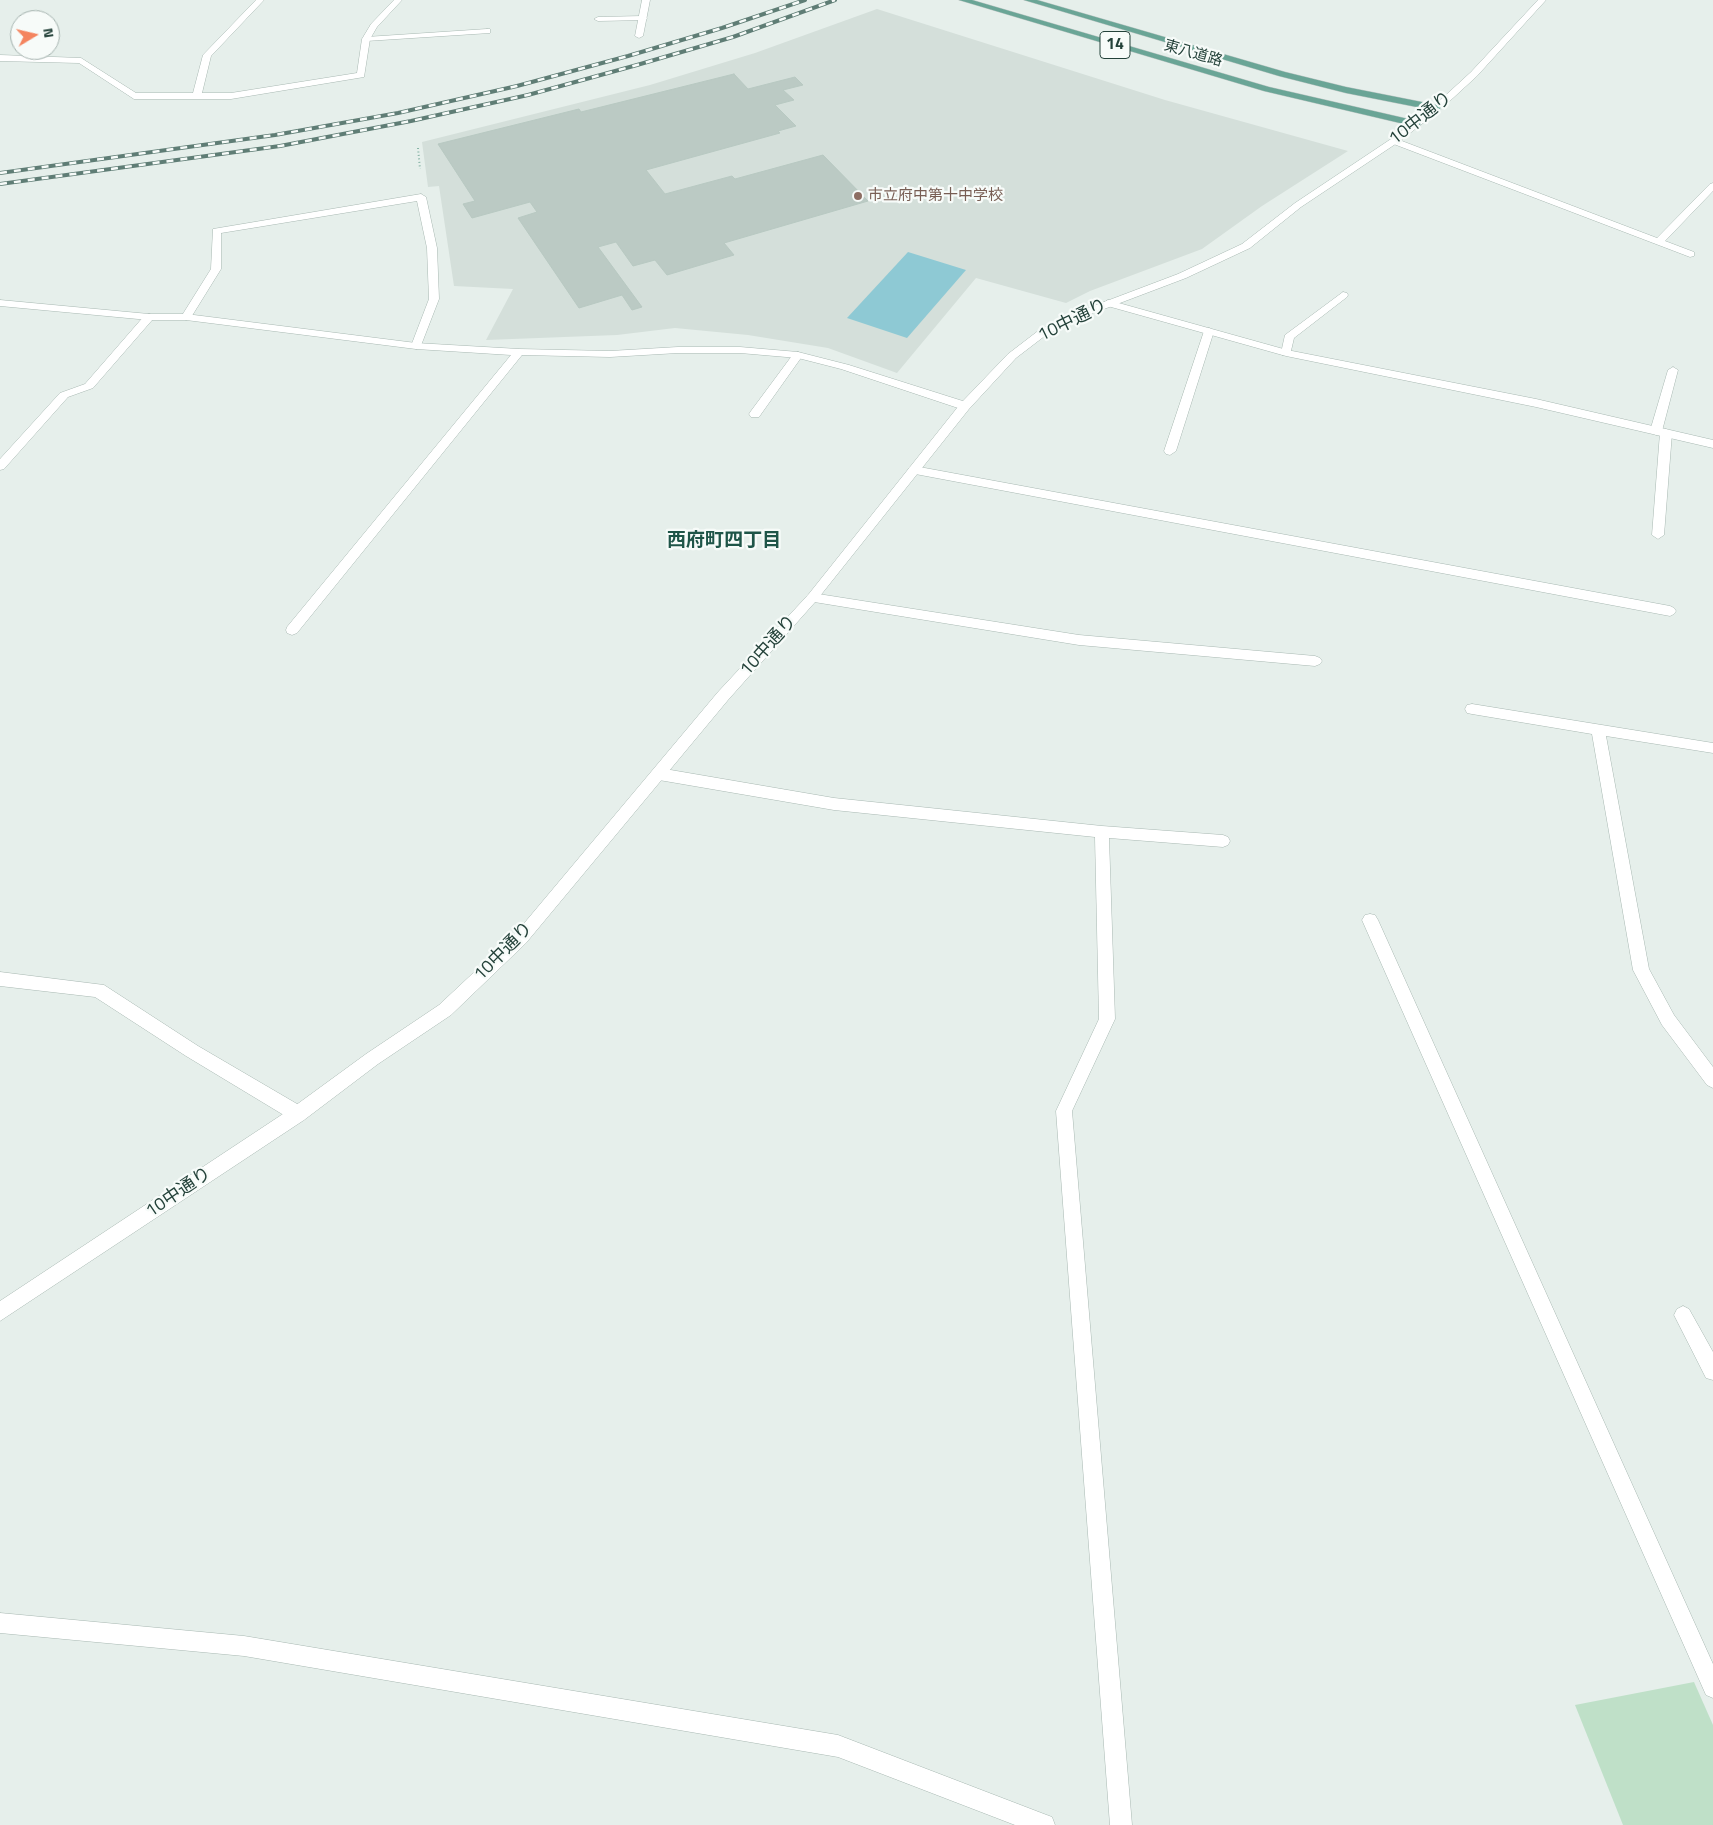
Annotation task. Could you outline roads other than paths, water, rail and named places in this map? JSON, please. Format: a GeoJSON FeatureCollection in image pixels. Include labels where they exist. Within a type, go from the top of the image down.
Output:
{"type":"FeatureCollection","features":[{"type":"Feature","properties":{"kind":"main road","name":"東八道路"},"geometry":{"type":"LineString","coordinates":[[963,0],[1267,89],[1417,124]]}},
{"type":"Feature","properties":{"kind":"main road","name":"東八道路"},"geometry":{"type":"LineString","coordinates":[[1028,0],[1282,74],[1346,90],[1437,108]]}},
{"type":"Feature","properties":{"kind":"street"},"geometry":{"type":"LineString","coordinates":[[197,95],[207,56],[260,0]]}},
{"type":"Feature","properties":{"kind":"street"},"geometry":{"type":"LineString","coordinates":[[0,58],[80,60],[134,96],[231,96],[361,74],[366,39],[374,26],[398,0]]}},
{"type":"Feature","properties":{"kind":"street"},"geometry":{"type":"LineString","coordinates":[[639,36],[646,0]]}},
{"type":"Feature","properties":{"kind":"street","name":"10中通り"},"geometry":{"type":"LineString","coordinates":[[0,1312],[298,1114],[372,1059],[445,1010],[521,938],[723,696],[812,598],[965,406],[1012,356],[1042,333],[1071,318],[1182,276],[1246,246],[1298,205],[1394,141],[1437,108],[1474,74],[1542,0]]}},
{"type":"Feature","properties":{"kind":"street"},"geometry":{"type":"LineString","coordinates":[[598,19],[642,18]]}},
{"type":"Feature","properties":{"kind":"street"},"geometry":{"type":"LineString","coordinates":[[366,39],[487,30]]}},
{"type":"Feature","properties":{"kind":"street"},"geometry":{"type":"LineString","coordinates":[[1394,141],[1690,254]]}},
{"type":"Feature","properties":{"kind":"street"},"geometry":{"type":"LineString","coordinates":[[1658,242],[1713,186]]}},
{"type":"Feature","properties":{"kind":"street"},"geometry":{"type":"LineString","coordinates":[[186,317],[216,269],[216,231],[421,197],[432,248],[434,299],[416,346]]}},
{"type":"Feature","properties":{"kind":"street"},"geometry":{"type":"LineString","coordinates":[[1286,353],[1288,336],[1343,295]]}},
{"type":"Feature","properties":{"kind":"street"},"geometry":{"type":"LineString","coordinates":[[0,303],[149,317],[186,317],[416,346],[519,352],[610,354],[740,350],[798,355],[965,406]]}},
{"type":"Feature","properties":{"kind":"street"},"geometry":{"type":"LineString","coordinates":[[1108,303],[1286,353],[1536,404],[1713,444]]}},
{"type":"Feature","properties":{"kind":"street"},"geometry":{"type":"LineString","coordinates":[[0,466],[64,395],[89,386],[149,317]]}},
{"type":"Feature","properties":{"kind":"street"},"geometry":{"type":"LineString","coordinates":[[1170,451],[1209,332]]}},
{"type":"Feature","properties":{"kind":"street"},"geometry":{"type":"LineString","coordinates":[[292,630],[519,352]]}},
{"type":"Feature","properties":{"kind":"street"},"geometry":{"type":"LineString","coordinates":[[756,414],[798,355]]}},
{"type":"Feature","properties":{"kind":"street"},"geometry":{"type":"LineString","coordinates":[[1658,535],[1661,432],[1674,370]]}},
{"type":"Feature","properties":{"kind":"street"},"geometry":{"type":"LineString","coordinates":[[914,470],[1670,611]]}},
{"type":"Feature","properties":{"kind":"street"},"geometry":{"type":"LineString","coordinates":[[812,598],[1079,640],[1315,661]]}},
{"type":"Feature","properties":{"kind":"street"},"geometry":{"type":"LineString","coordinates":[[1472,709],[1713,748]]}},
{"type":"Feature","properties":{"kind":"street"},"geometry":{"type":"LineString","coordinates":[[1598,729],[1641,970],[1668,1020],[1713,1080]]}},
{"type":"Feature","properties":{"kind":"street"},"geometry":{"type":"LineString","coordinates":[[659,774],[834,804],[1102,832],[1223,841]]}},
{"type":"Feature","properties":{"kind":"street"},"geometry":{"type":"LineString","coordinates":[[1102,832],[1107,1019],[1064,1111],[1121,1825]]}},
{"type":"Feature","properties":{"kind":"street"},"geometry":{"type":"LineString","coordinates":[[1370,920],[1713,1688]]}},
{"type":"Feature","properties":{"kind":"street"},"geometry":{"type":"LineString","coordinates":[[0,979],[98,990],[192,1051],[298,1114]]}},
{"type":"Feature","properties":{"kind":"street"},"geometry":{"type":"LineString","coordinates":[[1683,1315],[1713,1371]]}},
{"type":"Feature","properties":{"kind":"street"},"geometry":{"type":"LineString","coordinates":[[0,1623],[244,1646],[838,1746],[1044,1825]]}},
{"type":"Feature","properties":{"kind":"water"},"geometry":{"type":"Polygon","coordinates":[[[908,252],[966,270],[907,338],[847,318],[908,252]]]}},
{"type":"Feature","properties":{"kind":"railway"},"geometry":{"type":"LineString","coordinates":[[0,173],[275,135],[398,113],[517,86],[628,56],[722,28],[805,0]]}},
{"type":"Feature","properties":{"kind":"railway"},"geometry":{"type":"LineString","coordinates":[[0,184],[280,146],[411,121],[528,95],[637,65],[733,37],[835,0]]}},
{"type":"Feature","properties":{"kind":"place","name":"市立府中第十中学校"},"geometry":{"type":"Point","coordinates":[858,196]}},
{"type":"Feature","properties":{"kind":"district","name":"西府町四丁目"},"geometry":{"type":"Point","coordinates":[724,541]}}]}
